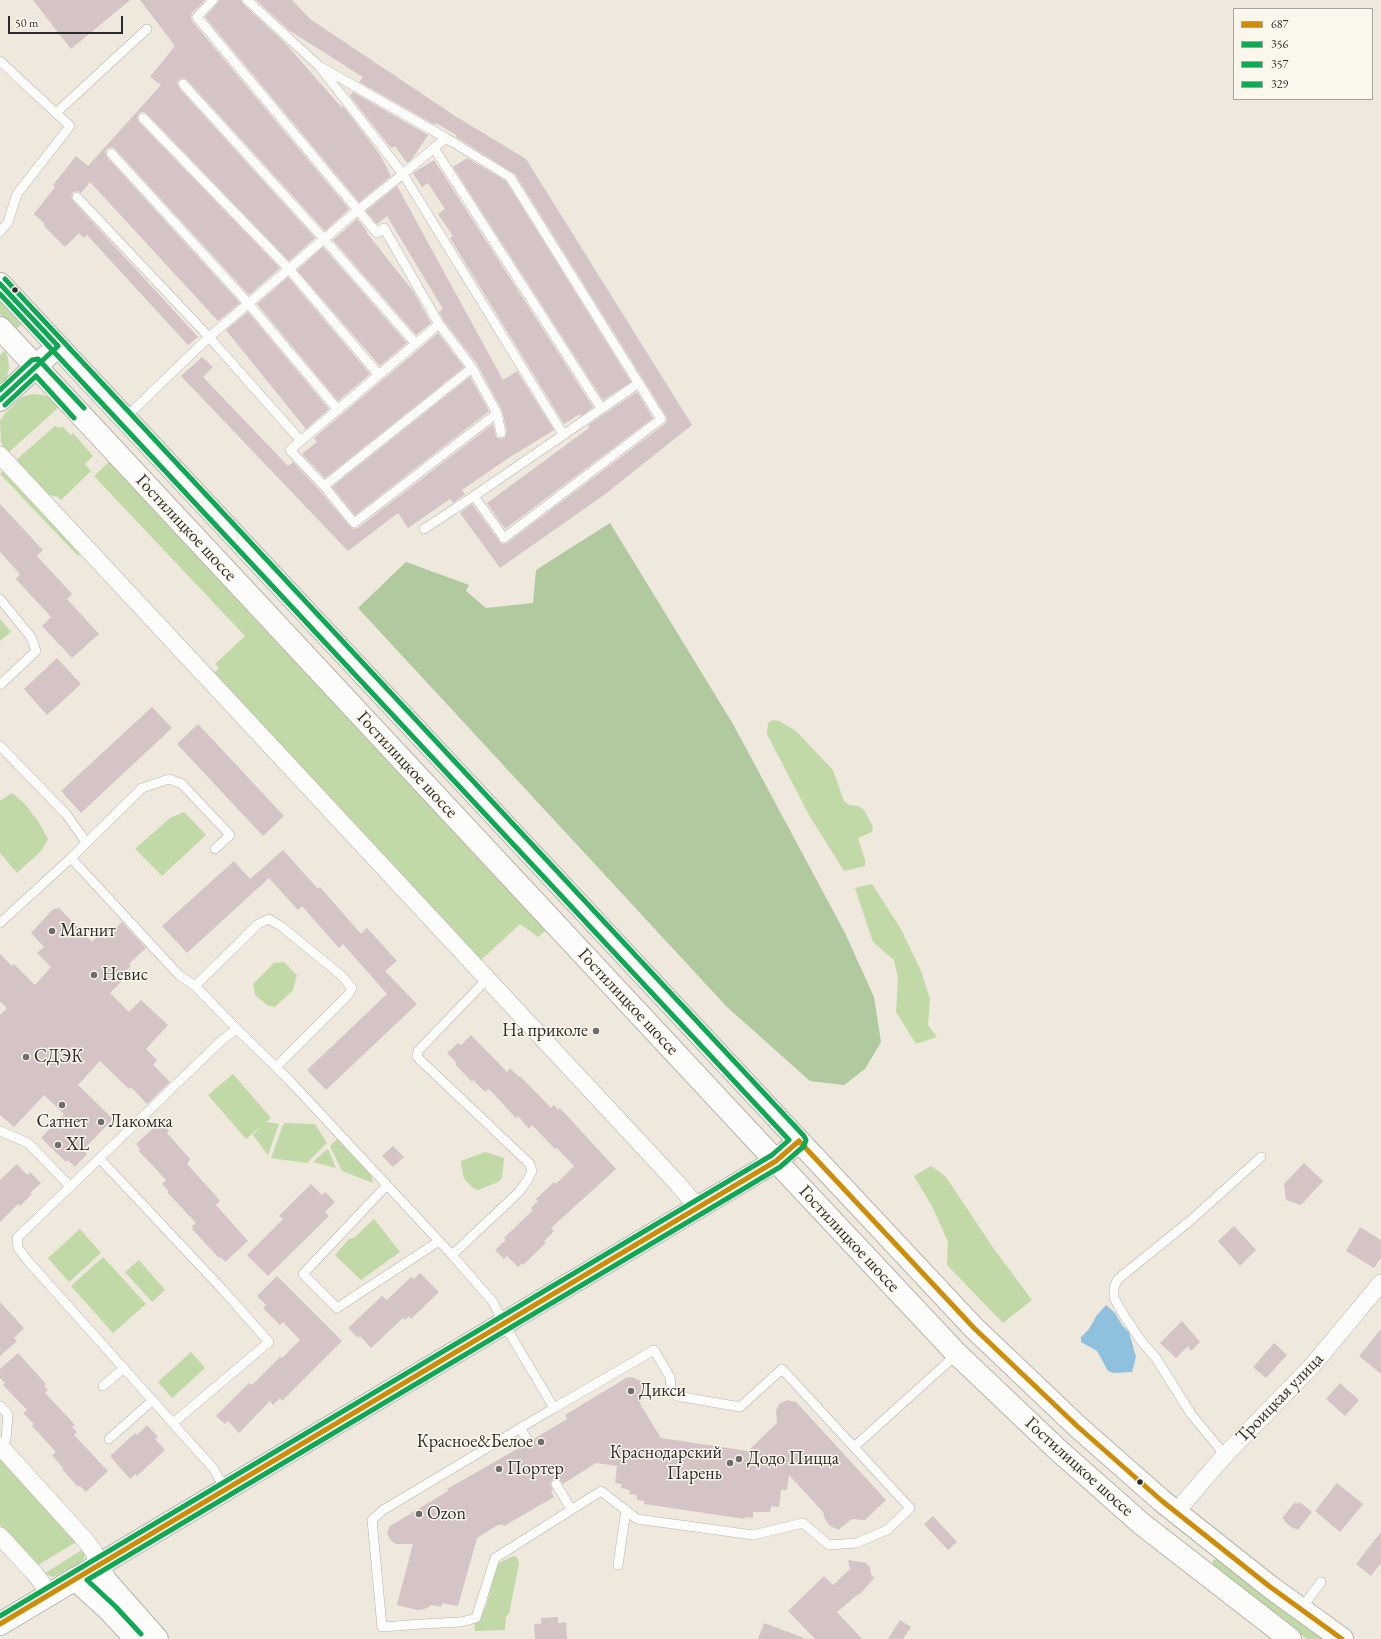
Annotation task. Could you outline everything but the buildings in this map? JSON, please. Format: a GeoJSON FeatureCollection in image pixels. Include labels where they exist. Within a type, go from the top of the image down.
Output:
{"type":"FeatureCollection","features":[{"type":"Feature","properties":{"kind":"street","name":"Гостилицкое шоссе"},"geometry":{"type":"LineString","coordinates":[[0,284],[974,1328],[1087,1436],[1176,1512],[1342,1639]]}},
{"type":"Feature","properties":{"kind":"street","name":"Гостилицкое шоссе"},"geometry":{"type":"LineString","coordinates":[[0,328],[957,1354],[1100,1488],[1174,1549],[1290,1639]]}},
{"type":"Feature","properties":{"kind":"street"},"geometry":{"type":"LineString","coordinates":[[0,400],[58,346]]}},
{"type":"Feature","properties":{"kind":"street"},"geometry":{"type":"LineString","coordinates":[[0,455],[673,1179],[698,1208]]}},
{"type":"Feature","properties":{"kind":"street"},"geometry":{"type":"LineString","coordinates":[[0,1624],[776,1161],[799,1141]]}},
{"type":"Feature","properties":{"kind":"street","name":"Троицкая улица"},"geometry":{"type":"LineString","coordinates":[[1176,1512],[1225,1455],[1312,1366],[1381,1283]]}},
{"type":"Feature","properties":{"kind":"street"},"geometry":{"type":"LineString","coordinates":[[1,1447],[86,1541],[94,1552],[98,1566],[105,1580],[157,1639]]}},
{"type":"Feature","properties":{"kind":"street"},"geometry":{"type":"LineString","coordinates":[[1174,1549],[1193,1526]]}},
{"type":"Feature","properties":{"kind":"street"},"geometry":{"type":"LineString","coordinates":[[0,1536],[35,1574],[50,1594]]}},
{"type":"Feature","properties":{"kind":"street"},"geometry":{"type":"LineString","coordinates":[[75,1579],[110,1611],[136,1639]]}},
{"type":"Feature","properties":{"kind":"lane"},"geometry":{"type":"LineString","coordinates":[[213,0],[197,17],[377,233],[384,228],[439,324],[472,368],[497,413],[501,433]]}},
{"type":"Feature","properties":{"kind":"lane"},"geometry":{"type":"LineString","coordinates":[[247,0],[319,66],[403,174],[563,434]]}},
{"type":"Feature","properties":{"kind":"lane"},"geometry":{"type":"LineString","coordinates":[[56,113],[147,29]]}},
{"type":"Feature","properties":{"kind":"lane"},"geometry":{"type":"LineString","coordinates":[[0,61],[70,126],[17,194],[8,222],[0,232]]}},
{"type":"Feature","properties":{"kind":"lane"},"geometry":{"type":"LineString","coordinates":[[319,66],[446,138],[510,177],[661,419],[504,538],[474,496]]}},
{"type":"Feature","properties":{"kind":"lane"},"geometry":{"type":"LineString","coordinates":[[182,84],[324,239],[416,344]]}},
{"type":"Feature","properties":{"kind":"lane"},"geometry":{"type":"LineString","coordinates":[[142,118],[289,269],[379,375]]}},
{"type":"Feature","properties":{"kind":"lane"},"geometry":{"type":"LineString","coordinates":[[125,418],[209,337],[358,210],[446,138]]}},
{"type":"Feature","properties":{"kind":"lane"},"geometry":{"type":"LineString","coordinates":[[434,148],[601,408]]}},
{"type":"Feature","properties":{"kind":"lane"},"geometry":{"type":"LineString","coordinates":[[111,154],[248,303],[338,410]]}},
{"type":"Feature","properties":{"kind":"lane"},"geometry":{"type":"LineString","coordinates":[[77,197],[209,337],[301,441]]}},
{"type":"Feature","properties":{"kind":"lane"},"geometry":{"type":"LineString","coordinates":[[439,324],[290,450],[324,486],[354,523],[497,413]]}},
{"type":"Feature","properties":{"kind":"lane"},"geometry":{"type":"LineString","coordinates":[[324,486],[472,368]]}},
{"type":"Feature","properties":{"kind":"lane"},"geometry":{"type":"LineString","coordinates":[[424,529],[639,383]]}},
{"type":"Feature","properties":{"kind":"lane"},"geometry":{"type":"LineString","coordinates":[[0,599],[31,637],[36,651],[0,685]]}},
{"type":"Feature","properties":{"kind":"lane"},"geometry":{"type":"LineString","coordinates":[[0,746],[66,814],[86,842]]}},
{"type":"Feature","properties":{"kind":"lane"},"geometry":{"type":"LineString","coordinates":[[0,923],[71,858],[142,788],[169,780],[182,784],[230,835],[215,850]]}},
{"type":"Feature","properties":{"kind":"lane"},"geometry":{"type":"LineString","coordinates":[[71,858],[179,975],[195,986],[276,1067],[439,1240],[493,1302],[504,1324],[554,1408]]}},
{"type":"Feature","properties":{"kind":"lane"},"geometry":{"type":"LineString","coordinates":[[195,986],[258,924],[270,919],[342,976],[352,988],[348,995],[276,1067]]}},
{"type":"Feature","properties":{"kind":"lane"},"geometry":{"type":"LineString","coordinates":[[452,1255],[518,1193],[532,1171],[530,1164],[519,1153],[418,1057],[418,1051],[487,979]]}},
{"type":"Feature","properties":{"kind":"lane"},"geometry":{"type":"LineString","coordinates":[[226,1490],[213,1468],[28,1261],[18,1248],[17,1238],[223,1039],[237,1029]]}},
{"type":"Feature","properties":{"kind":"lane"},"geometry":{"type":"LineString","coordinates":[[0,1131],[28,1142],[71,1187]]}},
{"type":"Feature","properties":{"kind":"lane"},"geometry":{"type":"LineString","coordinates":[[1225,1455],[1190,1414],[1156,1358],[1142,1342],[1129,1323],[1114,1298],[1114,1287],[1118,1279],[1191,1220],[1261,1157]]}},
{"type":"Feature","properties":{"kind":"lane"},"geometry":{"type":"LineString","coordinates":[[100,1159],[223,1290],[269,1342],[173,1423]]}},
{"type":"Feature","properties":{"kind":"lane"},"geometry":{"type":"LineString","coordinates":[[387,1185],[303,1274],[337,1308],[439,1240]]}},
{"type":"Feature","properties":{"kind":"lane"},"geometry":{"type":"LineString","coordinates":[[654,1350],[670,1377],[672,1389],[677,1396],[740,1407],[782,1369],[910,1508],[887,1530],[856,1543],[829,1544],[804,1523],[753,1535],[637,1519],[601,1491],[495,1558],[476,1618],[461,1622],[382,1627],[372,1520],[383,1510],[554,1408],[654,1350]]}},
{"type":"Feature","properties":{"kind":"lane"},"geometry":{"type":"LineString","coordinates":[[854,1447],[957,1354]]}},
{"type":"Feature","properties":{"kind":"lane"},"geometry":{"type":"LineString","coordinates":[[104,1386],[124,1368]]}},
{"type":"Feature","properties":{"kind":"lane"},"geometry":{"type":"LineString","coordinates":[[109,1439],[153,1400]]}},
{"type":"Feature","properties":{"kind":"lane"},"geometry":{"type":"LineString","coordinates":[[0,1406],[8,1414],[6,1439],[1,1447]]}},
{"type":"Feature","properties":{"kind":"lane"},"geometry":{"type":"LineString","coordinates":[[520,1428],[529,1442]]}},
{"type":"Feature","properties":{"kind":"lane"},"geometry":{"type":"LineString","coordinates":[[556,1484],[571,1509]]}},
{"type":"Feature","properties":{"kind":"lane"},"geometry":{"type":"LineString","coordinates":[[618,1565],[626,1510]]}},
{"type":"Feature","properties":{"kind":"lane"},"geometry":{"type":"LineString","coordinates":[[1301,1609],[1321,1582]]}},
{"type":"Feature","properties":{"kind":"green space"},"geometry":{"type":"Polygon","coordinates":[[[0,298],[23,323],[15,330],[0,314],[0,298]]]}},
{"type":"Feature","properties":{"kind":"green space"},"geometry":{"type":"Polygon","coordinates":[[[5,351],[8,358],[9,368],[7,377],[0,383],[0,355],[5,351]]]}},
{"type":"Feature","properties":{"kind":"green space"},"geometry":{"type":"Polygon","coordinates":[[[33,394],[49,397],[59,407],[9,452],[3,447],[1,441],[0,421],[19,399],[33,394]]]}},
{"type":"Feature","properties":{"kind":"green space"},"geometry":{"type":"Polygon","coordinates":[[[55,426],[61,428],[62,426],[71,435],[73,433],[93,456],[85,464],[91,471],[61,500],[58,497],[49,495],[16,460],[55,426]]]}},
{"type":"Feature","properties":{"kind":"green space"},"geometry":{"type":"Polygon","coordinates":[[[110,461],[547,930],[538,937],[520,924],[480,961],[214,673],[219,668],[215,664],[245,636],[94,476],[110,461]]]}},
{"type":"Feature","properties":{"kind":"green space"},"geometry":{"type":"Polygon","coordinates":[[[3,471],[80,554],[78,556],[0,474],[3,471]]]}},
{"type":"Feature","properties":{"kind":"green space"},"geometry":{"type":"Polygon","coordinates":[[[610,523],[733,724],[845,933],[874,997],[881,1042],[865,1069],[844,1085],[810,1081],[727,1007],[358,608],[406,562],[469,585],[466,591],[486,608],[533,603],[536,570],[610,523]]]}},
{"type":"Feature","properties":{"kind":"green space"},"geometry":{"type":"Polygon","coordinates":[[[0,619],[11,632],[0,641],[0,619]]]}},
{"type":"Feature","properties":{"kind":"green space"},"geometry":{"type":"Polygon","coordinates":[[[773,720],[779,721],[796,731],[833,770],[844,801],[849,805],[858,806],[864,810],[873,827],[872,832],[858,838],[865,860],[865,866],[844,871],[809,815],[767,734],[768,723],[773,720]]]}},
{"type":"Feature","properties":{"kind":"green space"},"geometry":{"type":"Polygon","coordinates":[[[12,793],[24,803],[38,821],[48,839],[41,851],[17,873],[0,853],[0,801],[12,793]]]}},
{"type":"Feature","properties":{"kind":"green space"},"geometry":{"type":"Polygon","coordinates":[[[184,812],[206,835],[162,876],[135,849],[170,818],[184,812]]]}},
{"type":"Feature","properties":{"kind":"green space"},"geometry":{"type":"Polygon","coordinates":[[[872,884],[901,929],[921,971],[930,999],[928,1025],[937,1037],[916,1044],[896,1012],[898,978],[894,960],[873,942],[855,888],[872,884]]]}},
{"type":"Feature","properties":{"kind":"green space"},"geometry":{"type":"Polygon","coordinates":[[[284,962],[297,975],[293,990],[275,1007],[267,1005],[255,995],[253,984],[274,963],[284,962]]]}},
{"type":"Feature","properties":{"kind":"green space"},"geometry":{"type":"Polygon","coordinates":[[[233,1074],[271,1118],[266,1122],[279,1124],[268,1155],[253,1135],[263,1125],[246,1139],[208,1095],[233,1074]]]}},
{"type":"Feature","properties":{"kind":"green space"},"geometry":{"type":"Polygon","coordinates":[[[285,1123],[315,1124],[327,1143],[307,1163],[271,1158],[285,1123]]]}},
{"type":"Feature","properties":{"kind":"green space"},"geometry":{"type":"Polygon","coordinates":[[[337,1139],[371,1175],[373,1183],[342,1171],[330,1146],[337,1139]]]}},
{"type":"Feature","properties":{"kind":"green space"},"geometry":{"type":"Polygon","coordinates":[[[327,1149],[329,1151],[336,1168],[313,1162],[327,1149]]]}},
{"type":"Feature","properties":{"kind":"green space"},"geometry":{"type":"Polygon","coordinates":[[[485,1152],[504,1158],[502,1178],[498,1182],[478,1190],[473,1188],[465,1180],[461,1161],[485,1152]]]}},
{"type":"Feature","properties":{"kind":"green space"},"geometry":{"type":"Polygon","coordinates":[[[931,1166],[946,1177],[994,1249],[1032,1300],[1003,1323],[947,1265],[948,1242],[933,1208],[914,1176],[931,1166]]]}},
{"type":"Feature","properties":{"kind":"green space"},"geometry":{"type":"Polygon","coordinates":[[[374,1219],[400,1252],[361,1280],[335,1255],[349,1239],[355,1237],[374,1219]]]}},
{"type":"Feature","properties":{"kind":"green space"},"geometry":{"type":"Polygon","coordinates":[[[80,1229],[101,1253],[69,1282],[48,1258],[80,1229]]]}},
{"type":"Feature","properties":{"kind":"green space"},"geometry":{"type":"Polygon","coordinates":[[[103,1257],[146,1304],[113,1333],[71,1286],[103,1257]]]}},
{"type":"Feature","properties":{"kind":"green space"},"geometry":{"type":"Polygon","coordinates":[[[139,1260],[165,1290],[152,1302],[125,1272],[139,1260]]]}},
{"type":"Feature","properties":{"kind":"green space"},"geometry":{"type":"Polygon","coordinates":[[[191,1352],[205,1368],[172,1398],[158,1382],[191,1352]]]}},
{"type":"Feature","properties":{"kind":"green space"},"geometry":{"type":"Polygon","coordinates":[[[0,1456],[78,1541],[38,1565],[0,1525],[0,1456]]]}},
{"type":"Feature","properties":{"kind":"green space"},"geometry":{"type":"Polygon","coordinates":[[[85,1548],[85,1557],[81,1562],[56,1576],[52,1577],[45,1573],[85,1548]]]}},
{"type":"Feature","properties":{"kind":"green space"},"geometry":{"type":"Polygon","coordinates":[[[513,1556],[517,1557],[519,1563],[509,1614],[506,1616],[505,1630],[475,1631],[474,1623],[481,1616],[486,1606],[496,1568],[499,1563],[513,1556]]]}},
{"type":"Feature","properties":{"kind":"green space"},"geometry":{"type":"Polygon","coordinates":[[[1218,1559],[1325,1639],[1307,1639],[1260,1604],[1212,1566],[1213,1560],[1218,1559]]]}},
{"type":"Feature","properties":{"kind":"water"},"geometry":{"type":"Polygon","coordinates":[[[1106,1305],[1115,1313],[1122,1325],[1129,1332],[1136,1357],[1132,1372],[1114,1373],[1108,1371],[1097,1351],[1081,1342],[1081,1337],[1089,1329],[1097,1315],[1106,1305]]]}},
{"type":"Feature","properties":{"kind":"transit line","name":"357"},"geometry":{"type":"LineString","coordinates":[[5,279],[804,1136],[806,1140],[804,1146],[780,1167],[87,1580],[115,1606],[141,1634]]}},
{"type":"Feature","properties":{"kind":"transit line","name":"329"},"geometry":{"type":"LineString","coordinates":[[0,284],[58,346],[0,400]]}},
{"type":"Feature","properties":{"kind":"transit line","name":"356"},"geometry":{"type":"LineString","coordinates":[[0,294],[789,1140],[772,1155],[0,1616]]}},
{"type":"Feature","properties":{"kind":"transit line","name":"357"},"geometry":{"type":"LineString","coordinates":[[0,390],[32,360],[38,359],[84,408]]}},
{"type":"Feature","properties":{"kind":"transit line","name":"356"},"geometry":{"type":"LineString","coordinates":[[5,405],[36,376],[74,418]]}},
{"type":"Feature","properties":{"kind":"transit line","name":"687"},"geometry":{"type":"LineString","coordinates":[[799,1141],[974,1328],[1077,1426],[1162,1501],[1269,1586],[1342,1639]]}},
{"type":"Feature","properties":{"kind":"transit line","name":"687"},"geometry":{"type":"LineString","coordinates":[[0,1624],[776,1161],[799,1141]]}},
{"type":"Feature","properties":{"kind":"place","name":"Магнит"},"geometry":{"type":"Point","coordinates":[52,931]}},
{"type":"Feature","properties":{"kind":"place","name":"Невис"},"geometry":{"type":"Point","coordinates":[94,975]}},
{"type":"Feature","properties":{"kind":"place","name":"На приколе"},"geometry":{"type":"Point","coordinates":[596,1031]}},
{"type":"Feature","properties":{"kind":"place","name":"СДЭК"},"geometry":{"type":"Point","coordinates":[26,1057]}},
{"type":"Feature","properties":{"kind":"place","name":"Сатнет"},"geometry":{"type":"Point","coordinates":[62,1105]}},
{"type":"Feature","properties":{"kind":"place","name":"Лакомка"},"geometry":{"type":"Point","coordinates":[101,1122]}},
{"type":"Feature","properties":{"kind":"place","name":"XL"},"geometry":{"type":"Point","coordinates":[58,1145]}},
{"type":"Feature","properties":{"kind":"place","name":"Дикси"},"geometry":{"type":"Point","coordinates":[631,1391]}},
{"type":"Feature","properties":{"kind":"place","name":"Красное&Белое"},"geometry":{"type":"Point","coordinates":[541,1442]}},
{"type":"Feature","properties":{"kind":"place","name":"Додо Пицца"},"geometry":{"type":"Point","coordinates":[739,1459]}},
{"type":"Feature","properties":{"kind":"place","name":"Краснодарский Парень"},"geometry":{"type":"Point","coordinates":[730,1463]}},
{"type":"Feature","properties":{"kind":"place","name":"Портер"},"geometry":{"type":"Point","coordinates":[499,1469]}},
{"type":"Feature","properties":{"kind":"place","name":"Ozon"},"geometry":{"type":"Point","coordinates":[419,1514]}}]}
